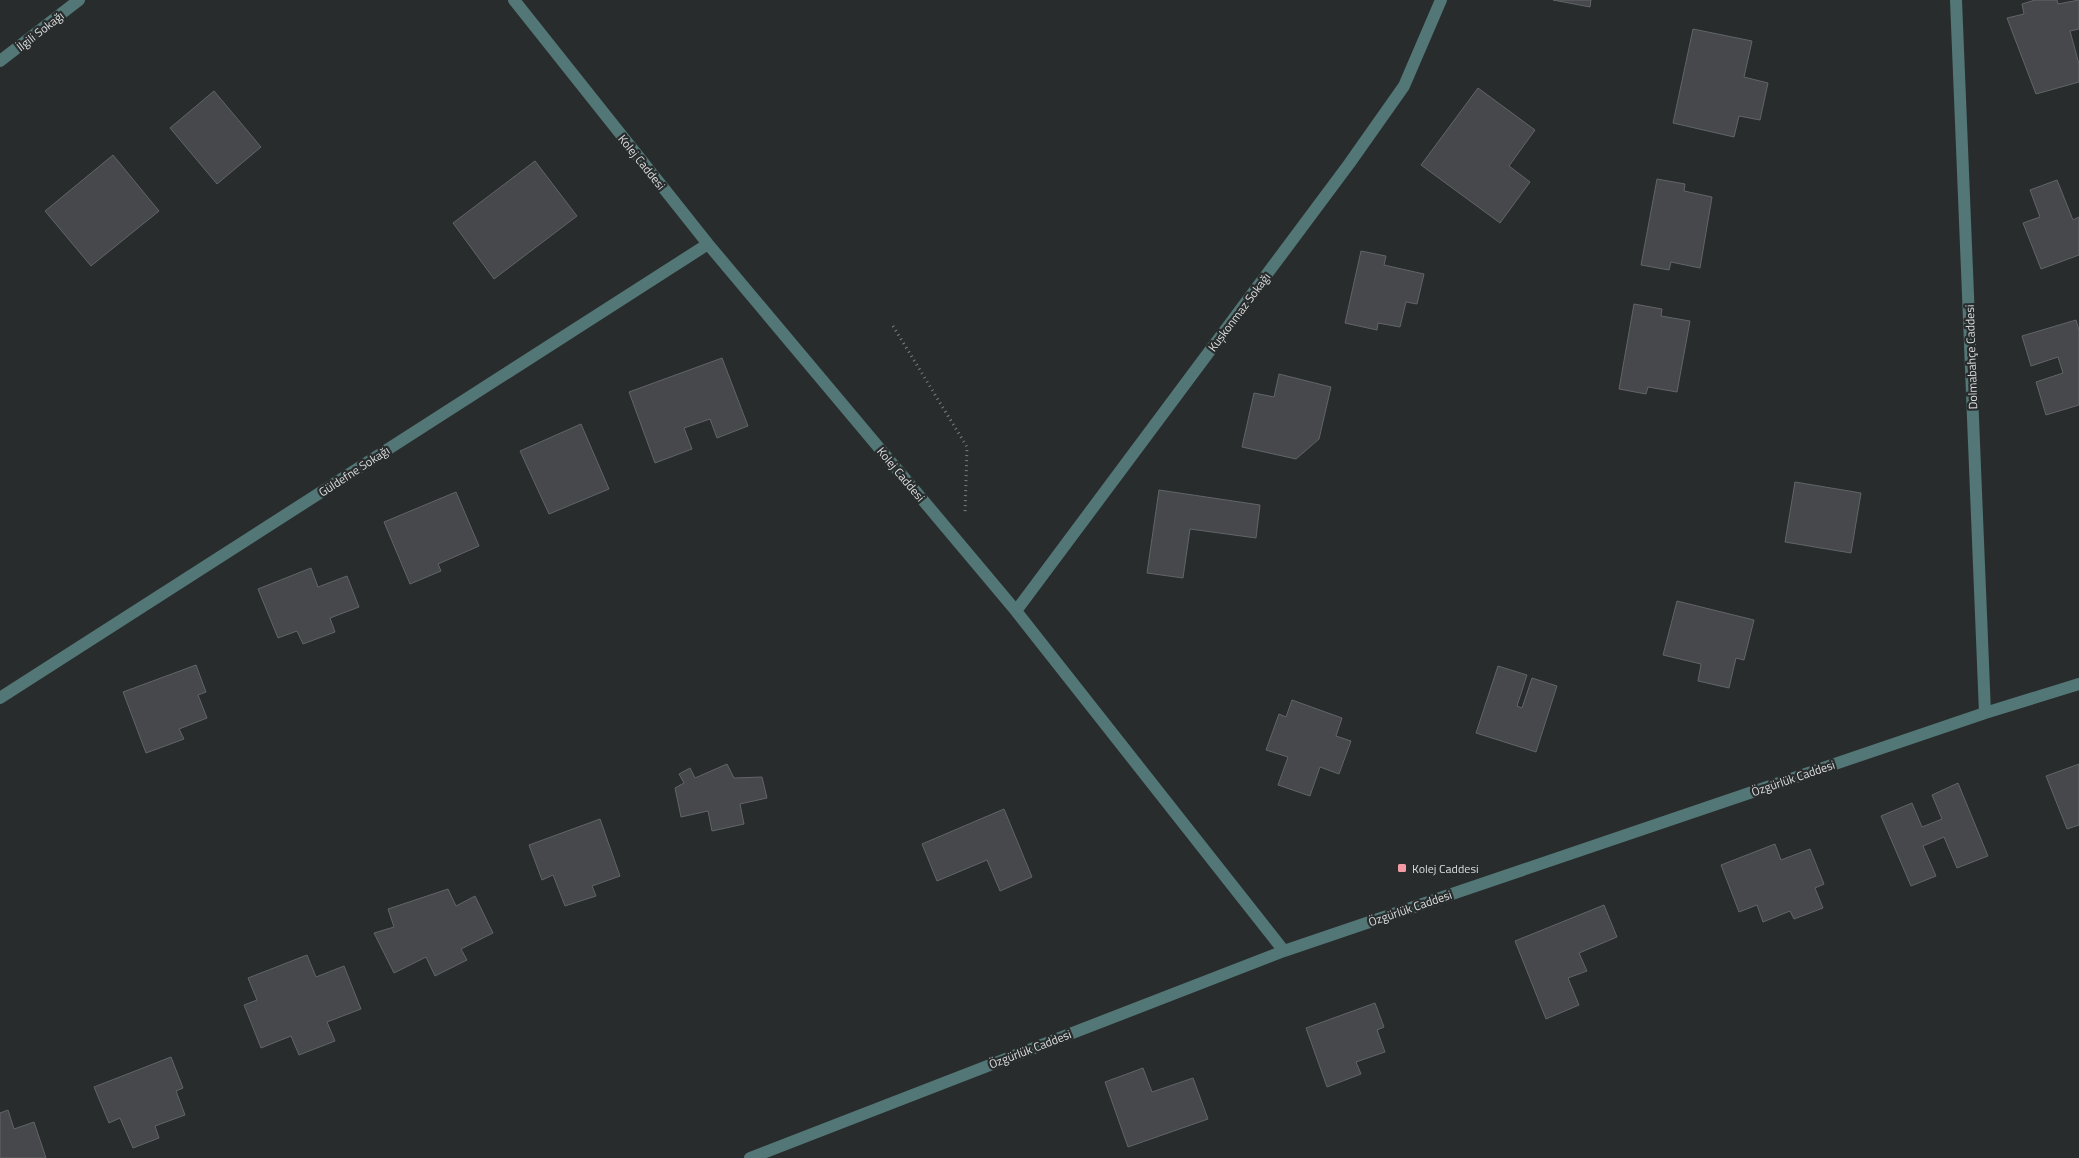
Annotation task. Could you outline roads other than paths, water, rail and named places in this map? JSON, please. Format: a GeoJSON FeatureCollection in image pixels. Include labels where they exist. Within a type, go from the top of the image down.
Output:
{"type":"FeatureCollection","features":[{"type":"Feature","properties":{"kind":"street","name":"İlgili Sokağı"},"geometry":{"type":"LineString","coordinates":[[0,61],[79,0]]}},
{"type":"Feature","properties":{"kind":"street","name":"Kolej Caddesi"},"geometry":{"type":"LineString","coordinates":[[514,0],[708,244],[1016,611],[1284,951]]}},
{"type":"Feature","properties":{"kind":"street","name":"Kuşkonmaz Sokağı"},"geometry":{"type":"LineString","coordinates":[[1016,611],[1349,164],[1404,86],[1441,0]]}},
{"type":"Feature","properties":{"kind":"street","name":"Dolmabahçe Caddesi"},"geometry":{"type":"LineString","coordinates":[[1956,0],[1985,713]]}},
{"type":"Feature","properties":{"kind":"street","name":"Güldefne Sokağı"},"geometry":{"type":"LineString","coordinates":[[0,698],[708,244]]}},
{"type":"Feature","properties":{"kind":"street","name":"Özgürlük Caddesi"},"geometry":{"type":"LineString","coordinates":[[750,1158],[1284,951],[1985,713],[2079,684]]}},
{"type":"Feature","properties":{"kind":"place","name":"Kolej Caddesi"},"geometry":{"type":"Point","coordinates":[1402,868]}}]}
